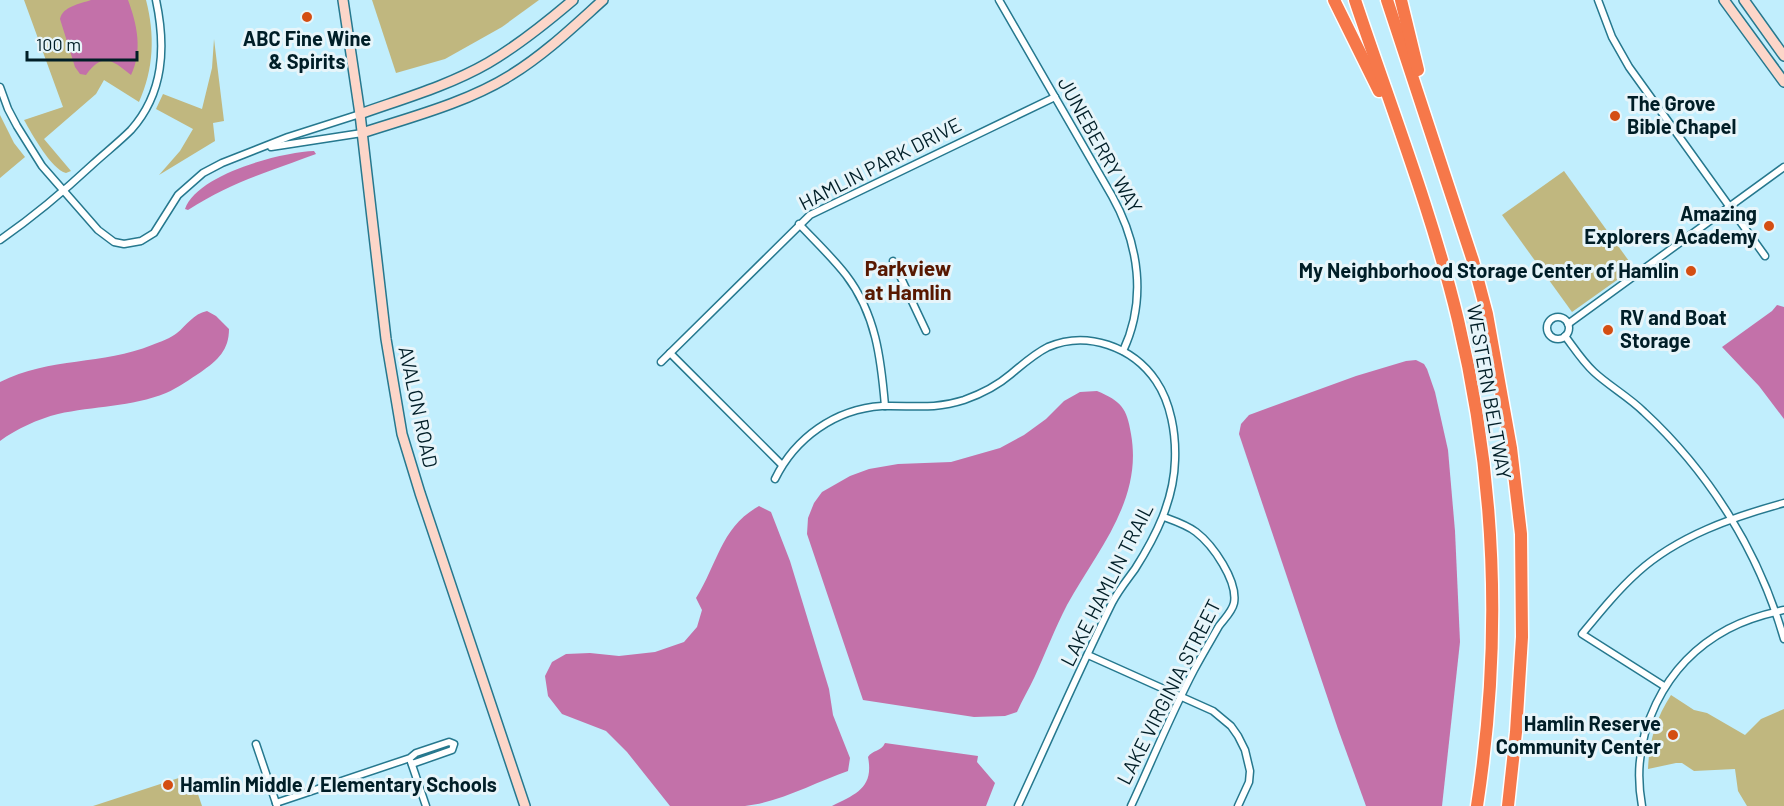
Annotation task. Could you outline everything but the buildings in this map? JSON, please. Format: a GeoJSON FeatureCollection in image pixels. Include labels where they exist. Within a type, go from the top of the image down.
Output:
{"type":"FeatureCollection","features":[{"type":"Feature","properties":{"kind":"highway"},"geometry":{"type":"LineString","coordinates":[[1334,0],[1377,87],[1414,174]]}},
{"type":"Feature","properties":{"kind":"highway","name":"WESTERN BELTWAY"},"geometry":{"type":"LineString","coordinates":[[1355,0],[1448,283],[1470,378],[1482,448],[1491,536],[1493,626],[1484,763],[1477,806]]}},
{"type":"Feature","properties":{"kind":"highway","name":"WESTERN BELTWAY"},"geometry":{"type":"LineString","coordinates":[[1387,0],[1473,261],[1495,354],[1511,448],[1521,534],[1522,637],[1516,732],[1508,806]]}},
{"type":"Feature","properties":{"kind":"highway"},"geometry":{"type":"LineString","coordinates":[[1401,0],[1430,127]]}},
{"type":"Feature","properties":{"kind":"main road","name":"AVALON ROAD"},"geometry":{"type":"LineString","coordinates":[[343,0],[360,114],[386,339],[402,434],[525,806]]}},
{"type":"Feature","properties":{"kind":"main road"},"geometry":{"type":"LineString","coordinates":[[360,114],[433,88],[488,63],[535,32],[573,0]]}},
{"type":"Feature","properties":{"kind":"main road"},"geometry":{"type":"LineString","coordinates":[[362,133],[473,95],[510,76],[554,44],[603,0]]}},
{"type":"Feature","properties":{"kind":"main road"},"geometry":{"type":"LineString","coordinates":[[1724,0],[1784,82]]}},
{"type":"Feature","properties":{"kind":"main road"},"geometry":{"type":"LineString","coordinates":[[1744,0],[1784,56]]}},
{"type":"Feature","properties":{"kind":"street"},"geometry":{"type":"LineString","coordinates":[[0,240],[64,191],[129,132],[142,116],[159,79],[162,60],[161,24],[156,0]]}},
{"type":"Feature","properties":{"kind":"street","name":"JUNEBERRY WAY"},"geometry":{"type":"LineString","coordinates":[[999,0],[1117,204],[1131,242],[1136,266],[1137,299],[1134,322],[1123,351]]}},
{"type":"Feature","properties":{"kind":"street"},"geometry":{"type":"LineString","coordinates":[[1598,0],[1612,37],[1629,67],[1765,256]]}},
{"type":"Feature","properties":{"kind":"street"},"geometry":{"type":"LineString","coordinates":[[0,87],[8,109],[28,147],[106,238],[114,242],[141,242],[154,233],[178,195],[203,173],[288,137],[360,114]]}},
{"type":"Feature","properties":{"kind":"street","name":"HAMLIN PARK DRIVE"},"geometry":{"type":"LineString","coordinates":[[661,362],[798,225],[824,208],[1055,97]]}},
{"type":"Feature","properties":{"kind":"street"},"geometry":{"type":"LineString","coordinates":[[245,154],[281,145],[362,133]]}},
{"type":"Feature","properties":{"kind":"street"},"geometry":{"type":"LineString","coordinates":[[1568,324],[1784,167]]}},
{"type":"Feature","properties":{"kind":"street"},"geometry":{"type":"LineString","coordinates":[[798,225],[845,274],[864,303],[879,350],[885,406]]}},
{"type":"Feature","properties":{"kind":"street"},"geometry":{"type":"LineString","coordinates":[[893,261],[926,331]]}},
{"type":"Feature","properties":{"kind":"street"},"geometry":{"type":"LineString","coordinates":[[1557,317],[1564,319],[1568,324],[1569,330],[1565,336],[1555,339],[1549,334],[1547,327],[1550,320],[1557,317]]}},
{"type":"Feature","properties":{"kind":"street"},"geometry":{"type":"LineString","coordinates":[[1565,336],[1593,371],[1643,411],[1695,465],[1718,495],[1776,612],[1784,639]]}},
{"type":"Feature","properties":{"kind":"street","name":"LAKE HAMLIN TRAIL"},"geometry":{"type":"LineString","coordinates":[[775,479],[782,465],[801,442],[830,421],[858,410],[885,406],[927,408],[963,400],[990,389],[1036,354],[1060,343],[1090,341],[1123,351],[1143,365],[1157,382],[1174,427],[1176,461],[1164,517],[1152,541],[1113,601],[1018,806]]}},
{"type":"Feature","properties":{"kind":"street"},"geometry":{"type":"LineString","coordinates":[[670,353],[782,465]]}},
{"type":"Feature","properties":{"kind":"street"},"geometry":{"type":"LineString","coordinates":[[1664,686],[1581,634],[1640,570],[1697,534],[1731,519],[1784,503]]}},
{"type":"Feature","properties":{"kind":"street","name":"LAKE VIRGINIA STREET"},"geometry":{"type":"LineString","coordinates":[[1131,806],[1181,697],[1210,642],[1232,609],[1234,596],[1222,562],[1209,545],[1187,526],[1164,517]]}},
{"type":"Feature","properties":{"kind":"street"},"geometry":{"type":"LineString","coordinates":[[1642,806],[1639,793],[1641,753],[1653,708],[1664,686],[1688,659],[1727,629],[1751,619],[1784,610]]}},
{"type":"Feature","properties":{"kind":"street"},"geometry":{"type":"LineString","coordinates":[[1088,655],[1213,711],[1231,726],[1245,750],[1250,771],[1238,806]]}},
{"type":"Feature","properties":{"kind":"street"},"geometry":{"type":"LineString","coordinates":[[256,744],[276,804],[452,750],[454,745],[449,742],[416,753],[411,761]]}},
{"type":"Feature","properties":{"kind":"street"},"geometry":{"type":"LineString","coordinates":[[411,761],[426,806]]}},
{"type":"Feature","properties":{"kind":"shaded area"},"geometry":{"type":"Polygon","coordinates":[[[24,0],[146,0],[152,39],[148,77],[139,102],[104,80],[96,94],[44,139],[71,171],[66,173],[48,158],[24,120],[63,107],[24,0]]]}},
{"type":"Feature","properties":{"kind":"shaded area"},"geometry":{"type":"Polygon","coordinates":[[[91,0],[128,0],[134,18],[138,47],[131,75],[108,61],[98,63],[86,75],[80,74],[75,67],[60,19],[68,8],[91,0]]]}},
{"type":"Feature","properties":{"kind":"shaded area"},"geometry":{"type":"Polygon","coordinates":[[[372,0],[539,0],[502,27],[445,59],[396,73],[372,0]]]}},
{"type":"Feature","properties":{"kind":"shaded area"},"geometry":{"type":"Polygon","coordinates":[[[214,39],[224,121],[213,123],[215,141],[159,175],[180,151],[193,129],[156,109],[163,94],[202,109],[212,68],[214,39]]]}},
{"type":"Feature","properties":{"kind":"shaded area"},"geometry":{"type":"Polygon","coordinates":[[[0,115],[14,143],[25,157],[0,178],[0,115]]]}},
{"type":"Feature","properties":{"kind":"shaded area"},"geometry":{"type":"Polygon","coordinates":[[[314,151],[316,154],[250,178],[188,210],[185,209],[193,197],[206,185],[242,167],[300,152],[314,151]]]}},
{"type":"Feature","properties":{"kind":"shaded area"},"geometry":{"type":"Polygon","coordinates":[[[1564,171],[1634,268],[1572,312],[1502,215],[1564,171]]]}},
{"type":"Feature","properties":{"kind":"shaded area"},"geometry":{"type":"Polygon","coordinates":[[[1777,305],[1784,307],[1784,419],[1759,386],[1722,347],[1777,305]]]}},
{"type":"Feature","properties":{"kind":"shaded area"},"geometry":{"type":"Polygon","coordinates":[[[207,311],[216,316],[229,329],[227,343],[225,349],[213,363],[184,383],[153,398],[50,416],[0,441],[0,382],[38,368],[115,356],[152,345],[175,335],[194,317],[207,311]]]}},
{"type":"Feature","properties":{"kind":"shaded area"},"geometry":{"type":"Polygon","coordinates":[[[1416,360],[1424,364],[1427,369],[1435,392],[1448,450],[1455,531],[1460,642],[1442,806],[1366,806],[1239,434],[1241,424],[1249,415],[1356,376],[1416,360]]]}},
{"type":"Feature","properties":{"kind":"shaded area"},"geometry":{"type":"Polygon","coordinates":[[[1097,391],[1112,398],[1122,406],[1125,412],[1131,434],[1133,458],[1130,481],[1115,524],[1067,605],[1017,712],[1005,716],[974,717],[863,700],[807,534],[808,518],[814,503],[822,492],[850,476],[869,469],[898,464],[951,462],[1000,448],[1024,435],[1046,419],[1064,401],[1080,392],[1097,391]]]}},
{"type":"Feature","properties":{"kind":"shaded area"},"geometry":{"type":"Polygon","coordinates":[[[759,506],[771,512],[790,561],[829,689],[833,715],[850,758],[848,771],[784,797],[758,804],[670,806],[627,752],[606,731],[562,714],[548,696],[545,676],[552,662],[566,654],[590,653],[619,656],[655,652],[684,642],[697,627],[702,610],[696,598],[728,535],[736,524],[759,506]]]}},
{"type":"Feature","properties":{"kind":"shaded area"},"geometry":{"type":"Polygon","coordinates":[[[1671,695],[1694,710],[1707,713],[1745,735],[1761,719],[1784,709],[1784,806],[1747,806],[1738,791],[1735,769],[1694,771],[1682,763],[1676,763],[1648,769],[1654,730],[1671,695]]]}},
{"type":"Feature","properties":{"kind":"shaded area"},"geometry":{"type":"Polygon","coordinates":[[[885,743],[978,756],[977,762],[995,783],[986,806],[832,806],[861,789],[868,776],[868,757],[885,743]]]}},
{"type":"Feature","properties":{"kind":"shaded area","name":"Hamlin Middle / Elementary Schools"},"geometry":{"type":"Polygon","coordinates":[[[191,774],[202,806],[93,806],[191,774]]]}},
{"type":"Feature","properties":{"kind":"place","name":"ABC Fine Wine & Spirits"},"geometry":{"type":"Point","coordinates":[307,17]}},
{"type":"Feature","properties":{"kind":"place","name":"The Grove Bible Chapel"},"geometry":{"type":"Point","coordinates":[1615,116]}},
{"type":"Feature","properties":{"kind":"place","name":"Amazing Explorers Academy"},"geometry":{"type":"Point","coordinates":[1769,226]}},
{"type":"Feature","properties":{"kind":"place","name":"My Neighborhood Storage Center of Hamlin"},"geometry":{"type":"Point","coordinates":[1691,271]}},
{"type":"Feature","properties":{"kind":"place","name":"RV and Boat Storage"},"geometry":{"type":"Point","coordinates":[1608,330]}},
{"type":"Feature","properties":{"kind":"place","name":"Hamlin Reserve Community Center"},"geometry":{"type":"Point","coordinates":[1673,735]}},
{"type":"Feature","properties":{"kind":"place","name":"Hamlin Middle / Elementary Schools"},"geometry":{"type":"Point","coordinates":[168,785]}},
{"type":"Feature","properties":{"kind":"district","name":"Parkview at Hamlin"},"geometry":{"type":"Point","coordinates":[908,281]}}]}
